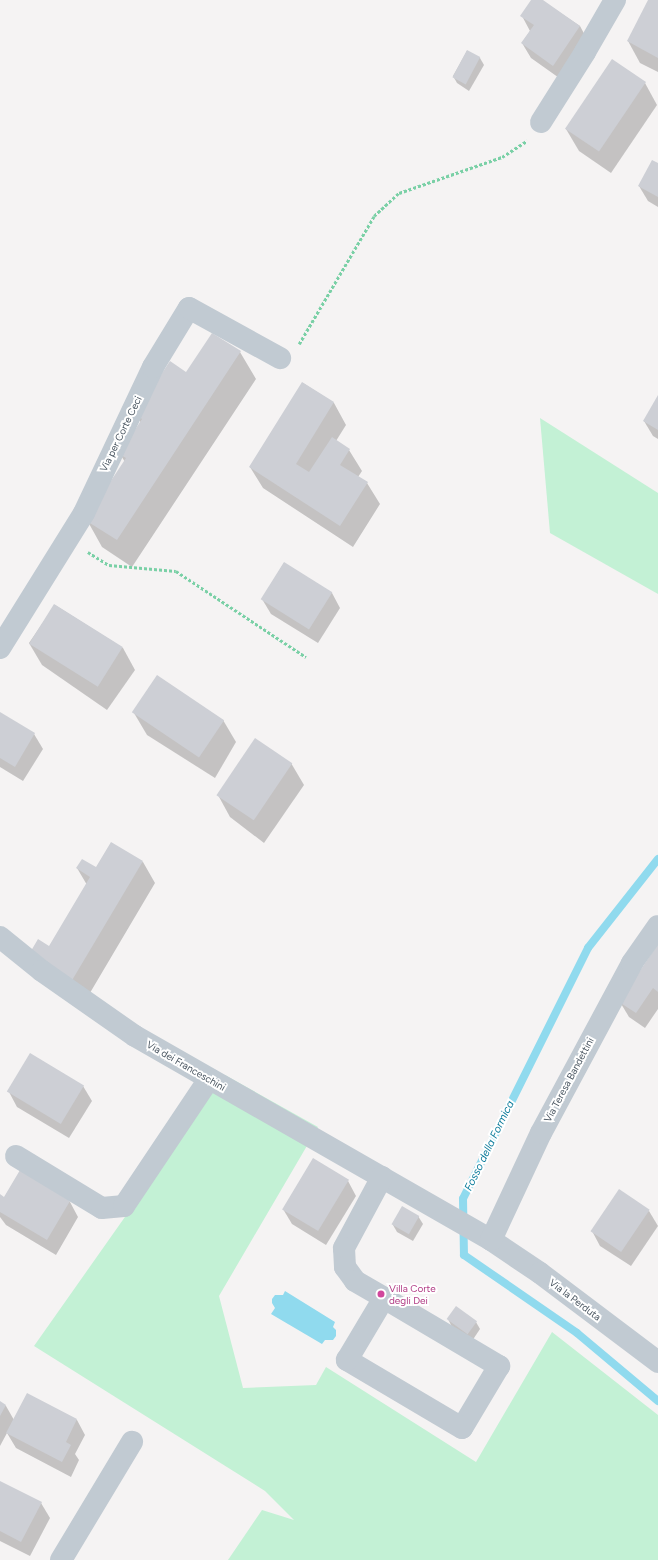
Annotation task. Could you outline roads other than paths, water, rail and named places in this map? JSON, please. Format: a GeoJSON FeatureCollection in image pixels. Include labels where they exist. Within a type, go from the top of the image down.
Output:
{"type":"FeatureCollection","features":[{"type":"Feature","properties":{"kind":"street"},"geometry":{"type":"LineString","coordinates":[[541,122],[585,52],[615,0]]}},
{"type":"Feature","properties":{"kind":"street","name":"Via per Corte Ceci"},"geometry":{"type":"LineString","coordinates":[[0,648],[84,513],[154,367],[189,308],[280,358]]}},
{"type":"Feature","properties":{"kind":"street","name":"Via Teresa Bandettini"},"geometry":{"type":"LineString","coordinates":[[490,1240],[541,1133],[632,963],[658,926]]}},
{"type":"Feature","properties":{"kind":"street","name":"Via dei Franceschini"},"geometry":{"type":"LineString","coordinates":[[0,937],[42,971],[135,1036],[490,1240]]}},
{"type":"Feature","properties":{"kind":"street"},"geometry":{"type":"LineString","coordinates":[[16,1156],[102,1208],[124,1206],[209,1079]]}},
{"type":"Feature","properties":{"kind":"street"},"geometry":{"type":"LineString","coordinates":[[382,1177],[344,1248],[345,1267],[355,1281],[384,1298],[499,1366],[462,1428],[348,1360],[384,1298]]}},
{"type":"Feature","properties":{"kind":"street","name":"Via la Perduta"},"geometry":{"type":"LineString","coordinates":[[490,1240],[540,1273],[658,1362]]}},
{"type":"Feature","properties":{"kind":"street"},"geometry":{"type":"LineString","coordinates":[[61,1560],[132,1442]]}},
{"type":"Feature","properties":{"kind":"water"},"geometry":{"type":"Polygon","coordinates":[[[285,1291],[335,1322],[333,1327],[336,1330],[336,1336],[333,1340],[325,1340],[322,1344],[271,1314],[275,1308],[272,1303],[272,1299],[275,1295],[283,1295],[285,1291]]]}},
{"type":"Feature","properties":{"kind":"waterway","name":"Fosso della Formica"},"geometry":{"type":"LineString","coordinates":[[658,859],[588,948],[463,1199],[464,1255],[577,1333],[658,1401]]}},
{"type":"Feature","properties":{"kind":"place","name":"Villa Corte degli Dei"},"geometry":{"type":"Point","coordinates":[381,1294]}}]}
